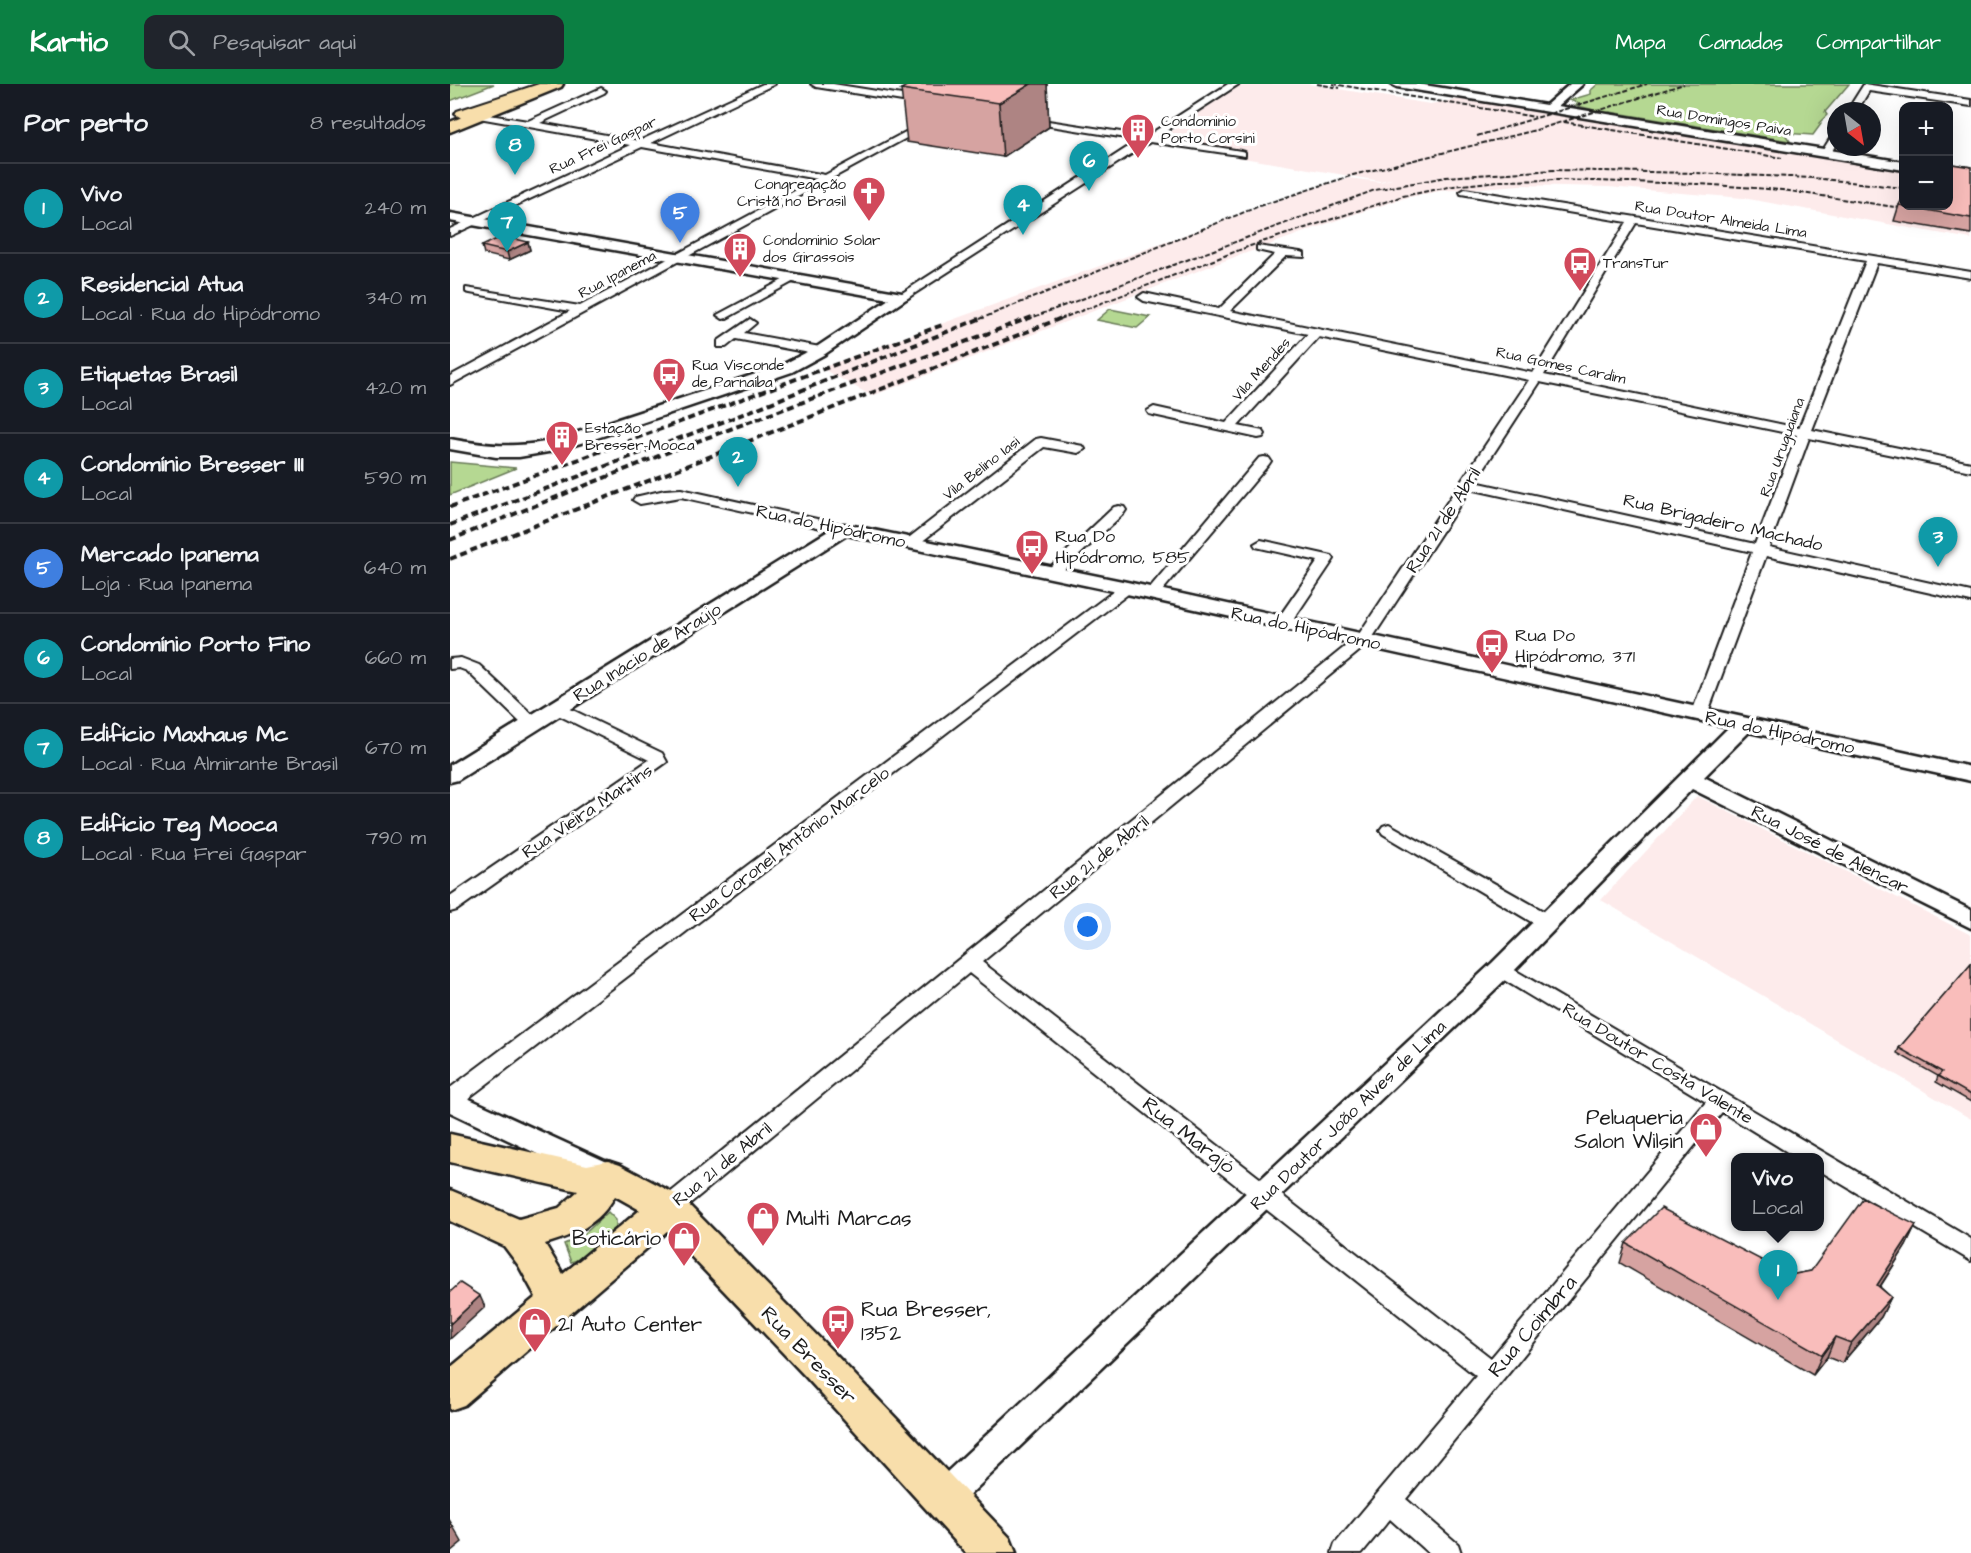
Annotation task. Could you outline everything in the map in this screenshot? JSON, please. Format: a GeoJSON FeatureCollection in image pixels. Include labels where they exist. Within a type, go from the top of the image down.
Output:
{"type":"FeatureCollection","features":[{"type":"Feature","properties":{"kind":"highway"},"geometry":{"type":"LineString","coordinates":[[461,114],[508,84]]}},
{"type":"Feature","properties":{"kind":"highway"},"geometry":{"type":"LineString","coordinates":[[461,114],[539,84]]}},
{"type":"Feature","properties":{"kind":"highway"},"geometry":{"type":"LineString","coordinates":[[461,114],[555,84]]}},
{"type":"Feature","properties":{"kind":"main road"},"geometry":{"type":"LineString","coordinates":[[450,127],[461,114]]}},
{"type":"Feature","properties":{"kind":"main road"},"geometry":{"type":"LineString","coordinates":[[450,1148],[587,1179],[608,1175]]}},
{"type":"Feature","properties":{"kind":"main road"},"geometry":{"type":"LineString","coordinates":[[517,1235],[552,1227],[579,1215],[593,1202],[608,1175]]}},
{"type":"Feature","properties":{"kind":"main road","name":"Rua Bresser"},"geometry":{"type":"LineString","coordinates":[[608,1175],[668,1208],[819,1364],[995,1553]]}},
{"type":"Feature","properties":{"kind":"main road"},"geometry":{"type":"LineString","coordinates":[[450,1205],[517,1235],[532,1255],[558,1301]]}},
{"type":"Feature","properties":{"kind":"main road","name":"Rua 21 de Abril"},"geometry":{"type":"LineString","coordinates":[[451,1391],[668,1208]]}},
{"type":"Feature","properties":{"kind":"street","name":"Rua Frei Gaspar"},"geometry":{"type":"LineString","coordinates":[[450,233],[770,84]]}},
{"type":"Feature","properties":{"kind":"street"},"geometry":{"type":"LineString","coordinates":[[816,84],[934,104]]}},
{"type":"Feature","properties":{"kind":"street"},"geometry":{"type":"LineString","coordinates":[[450,444],[519,452],[554,446],[772,375],[820,351],[1234,84]]}},
{"type":"Feature","properties":{"kind":"street","name":"Rua Domingos Paiva"},"geometry":{"type":"LineString","coordinates":[[1397,84],[1899,165]]}},
{"type":"Feature","properties":{"kind":"street"},"geometry":{"type":"LineString","coordinates":[[1549,108],[1577,84]]}},
{"type":"Feature","properties":{"kind":"street"},"geometry":{"type":"LineString","coordinates":[[1858,102],[1868,86],[1971,103]]}},
{"type":"Feature","properties":{"kind":"street"},"geometry":{"type":"LineString","coordinates":[[530,124],[601,92]]}},
{"type":"Feature","properties":{"kind":"street"},"geometry":{"type":"LineString","coordinates":[[461,114],[530,124],[826,178]]}},
{"type":"Feature","properties":{"kind":"street","name":"Rua Ipanema"},"geometry":{"type":"LineString","coordinates":[[450,381],[939,117]]}},
{"type":"Feature","properties":{"kind":"street"},"geometry":{"type":"LineString","coordinates":[[1013,117],[1241,154]]}},
{"type":"Feature","properties":{"kind":"street","name":"Rua Doutor Almeida Lima"},"geometry":{"type":"LineString","coordinates":[[1465,192],[1971,275]]}},
{"type":"Feature","properties":{"kind":"street"},"geometry":{"type":"LineString","coordinates":[[450,218],[902,297]]}},
{"type":"Feature","properties":{"kind":"street","name":"Rua 21 de Abril"},"geometry":{"type":"LineString","coordinates":[[668,1208],[1363,640],[1537,376],[1634,220]]}},
{"type":"Feature","properties":{"kind":"street"},"geometry":{"type":"LineString","coordinates":[[1261,248],[1300,255]]}},
{"type":"Feature","properties":{"kind":"street"},"geometry":{"type":"LineString","coordinates":[[1221,313],[1283,252]]}},
{"type":"Feature","properties":{"kind":"street","name":"Rua Uruguaiana"},"geometry":{"type":"LineString","coordinates":[[1699,715],[1804,433],[1873,259]]}},
{"type":"Feature","properties":{"kind":"street"},"geometry":{"type":"LineString","coordinates":[[723,315],[792,278]]}},
{"type":"Feature","properties":{"kind":"street"},"geometry":{"type":"LineString","coordinates":[[471,290],[582,310]]}},
{"type":"Feature","properties":{"kind":"street","name":"Rua Gomes Cardim"},"geometry":{"type":"LineString","coordinates":[[1144,297],[1971,467]]}},
{"type":"Feature","properties":{"kind":"street"},"geometry":{"type":"LineString","coordinates":[[722,344],[750,323]]}},
{"type":"Feature","properties":{"kind":"street","name":"Vila Mendes"},"geometry":{"type":"LineString","coordinates":[[1229,428],[1317,332]]}},
{"type":"Feature","properties":{"kind":"street"},"geometry":{"type":"LineString","coordinates":[[734,335],[820,351]]}},
{"type":"Feature","properties":{"kind":"street","name":"Vila Mendes"},"geometry":{"type":"LineString","coordinates":[[1154,411],[1258,434]]}},
{"type":"Feature","properties":{"kind":"street","name":"Vila Belino Iasi"},"geometry":{"type":"LineString","coordinates":[[911,543],[1041,442],[1078,449]]}},
{"type":"Feature","properties":{"kind":"street"},"geometry":{"type":"LineString","coordinates":[[1152,594],[1264,461]]}},
{"type":"Feature","properties":{"kind":"street","name":"Rua Brigadeiro Machado"},"geometry":{"type":"LineString","coordinates":[[1466,484],[1971,597]]}},
{"type":"Feature","properties":{"kind":"street","name":"Rua do Hipódromo"},"geometry":{"type":"LineString","coordinates":[[640,500],[681,493],[1127,588],[1971,774]]}},
{"type":"Feature","properties":{"kind":"street"},"geometry":{"type":"LineString","coordinates":[[1052,573],[1119,510]]}},
{"type":"Feature","properties":{"kind":"street","name":"Rua Inácio de Araújo"},"geometry":{"type":"LineString","coordinates":[[450,775],[844,529]]}},
{"type":"Feature","properties":{"kind":"street"},"geometry":{"type":"LineString","coordinates":[[1261,544],[1327,559],[1283,623]]}},
{"type":"Feature","properties":{"kind":"street","name":"Rua Coronel Antônio Marcelo"},"geometry":{"type":"LineString","coordinates":[[450,1100],[1127,588]]}},
{"type":"Feature","properties":{"kind":"street"},"geometry":{"type":"LineString","coordinates":[[450,664],[461,663],[473,668],[532,724]]}},
{"type":"Feature","properties":{"kind":"street","name":"Rua Vieira Martins"},"geometry":{"type":"LineString","coordinates":[[450,905],[658,762],[656,757],[558,708]]}},
{"type":"Feature","properties":{"kind":"street","name":"Rua Doutor João Alves de Lima"},"geometry":{"type":"LineString","coordinates":[[944,1497],[1501,969],[1744,724]]}},
{"type":"Feature","properties":{"kind":"street","name":"Rua José de Alencar"},"geometry":{"type":"LineString","coordinates":[[1690,778],[1971,920]]}},
{"type":"Feature","properties":{"kind":"street"},"geometry":{"type":"LineString","coordinates":[[1389,830],[1547,922]]}},
{"type":"Feature","properties":{"kind":"street","name":"Rua Marajó"},"geometry":{"type":"LineString","coordinates":[[969,963],[1492,1374]]}},
{"type":"Feature","properties":{"kind":"street","name":"Rua Doutor Costa Valente"},"geometry":{"type":"LineString","coordinates":[[1501,969],[1808,1153]]}},
{"type":"Feature","properties":{"kind":"street","name":"Rua Bresser"},"geometry":{"type":"LineString","coordinates":[[450,1100],[608,1175]]}},
{"type":"Feature","properties":{"kind":"street","name":"Rua Coimbra"},"geometry":{"type":"LineString","coordinates":[[1345,1553],[1720,1100]]}},
{"type":"Feature","properties":{"kind":"street"},"geometry":{"type":"LineString","coordinates":[[1824,1162],[1971,1251]]}},
{"type":"Feature","properties":{"kind":"street"},"geometry":{"type":"LineString","coordinates":[[1388,1501],[1448,1553]]}},
{"type":"Feature","properties":{"kind":"shaded area"},"geometry":{"type":"Polygon","coordinates":[[[1240,84],[1308,84],[1430,104],[1465,98],[1899,169],[1899,210],[1953,210],[1953,201],[1971,181],[1971,239],[1743,198],[1608,187],[1520,185],[1440,191],[1405,198],[1343,218],[1224,261],[872,396],[821,368],[1299,193],[1348,178],[1380,182],[1396,178],[1380,181],[1237,157],[1246,151],[1235,149],[1231,151],[1163,137],[1240,84]]]}},
{"type":"Feature","properties":{"kind":"shaded area"},"geometry":{"type":"Polygon","coordinates":[[[1697,796],[1971,935],[1971,1119],[1601,900],[1697,796]]]}},
{"type":"Feature","properties":{"kind":"green space"},"geometry":{"type":"Polygon","coordinates":[[[450,84],[494,84],[450,101],[450,84]]]}},
{"type":"Feature","properties":{"kind":"green space"},"geometry":{"type":"Polygon","coordinates":[[[1598,84],[1849,84],[1834,102],[1827,102],[1825,112],[1827,115],[1819,123],[1821,124],[1813,135],[1784,133],[1790,141],[1606,113],[1578,106],[1576,105],[1580,104],[1570,100],[1591,94],[1591,90],[1598,84]]]}},
{"type":"Feature","properties":{"kind":"green space"},"geometry":{"type":"Polygon","coordinates":[[[1110,309],[1150,317],[1137,328],[1097,320],[1110,309]]]}},
{"type":"Feature","properties":{"kind":"green space"},"geometry":{"type":"Polygon","coordinates":[[[450,462],[516,468],[450,495],[450,462]]]}},
{"type":"Feature","properties":{"kind":"green space"},"geometry":{"type":"Polygon","coordinates":[[[608,1212],[616,1220],[616,1228],[580,1259],[571,1262],[564,1244],[581,1237],[608,1212]]]}},
{"type":"Feature","properties":{"kind":"building"},"geometry":{"type":"Polygon","coordinates":[[[910,84],[1031,84],[999,103],[901,89],[910,84]]]}},
{"type":"Feature","properties":{"kind":"building"},"geometry":{"type":"Polygon","coordinates":[[[1953,164],[1971,167],[1971,218],[1927,210],[1953,210],[1953,164]]]}},
{"type":"Feature","properties":{"kind":"building"},"geometry":{"type":"Polygon","coordinates":[[[503,236],[528,242],[507,252],[482,246],[503,236]]]}},
{"type":"Feature","properties":{"kind":"building"},"geometry":{"type":"Polygon","coordinates":[[[1971,964],[1971,1095],[1938,1076],[1942,1072],[1899,1048],[1971,964]]]}},
{"type":"Feature","properties":{"kind":"building"},"geometry":{"type":"Polygon","coordinates":[[[1863,1199],[1916,1225],[1877,1285],[1891,1297],[1851,1343],[1835,1337],[1822,1355],[1626,1243],[1661,1208],[1790,1275],[1811,1271],[1863,1199]]]}},
{"type":"Feature","properties":{"kind":"building"},"geometry":{"type":"Polygon","coordinates":[[[460,1283],[480,1296],[450,1324],[450,1292],[460,1283]]]}},
{"type":"Feature","properties":{"kind":"railway"},"geometry":{"type":"LineString","coordinates":[[1317,84],[1340,88]]}},
{"type":"Feature","properties":{"kind":"railway"},"geometry":{"type":"LineString","coordinates":[[1333,84],[1535,117]]}},
{"type":"Feature","properties":{"kind":"railway"},"geometry":{"type":"LineString","coordinates":[[1477,136],[1647,84]]}},
{"type":"Feature","properties":{"kind":"railway"},"geometry":{"type":"LineString","coordinates":[[980,319],[1262,205],[1353,175],[1536,130],[1684,84]]}},
{"type":"Feature","properties":{"kind":"railway"},"geometry":{"type":"LineString","coordinates":[[1564,122],[1782,158]]}},
{"type":"Feature","properties":{"kind":"railway"},"geometry":{"type":"LineString","coordinates":[[1028,319],[1375,190],[1446,177],[1555,170],[1694,173],[1814,178],[1899,187]]}},
{"type":"Feature","properties":{"kind":"railway"},"geometry":{"type":"LineString","coordinates":[[1060,319],[1250,246],[1403,196],[1454,186],[1498,181],[1559,180],[1699,184],[1782,190],[1899,208]]}},
{"type":"Feature","properties":{"kind":"railway"},"geometry":{"type":"LineString","coordinates":[[450,525],[733,418],[984,317]]}},
{"type":"Feature","properties":{"kind":"railway"},"geometry":{"type":"LineString","coordinates":[[450,540],[671,451],[1032,317]]}},
{"type":"Feature","properties":{"kind":"railway"},"geometry":{"type":"LineString","coordinates":[[450,559],[1064,317]]}},
{"type":"Feature","properties":{"kind":"railway"},"geometry":{"type":"LineString","coordinates":[[450,507],[945,324]]}},
{"type":"Feature","properties":{"kind":"place","name":"Condominio Porto Corsini"},"geometry":{"type":"Point","coordinates":[1138,159]}},
{"type":"Feature","properties":{"kind":"place","name":"Edifício Teg Mooca"},"geometry":{"type":"Point","coordinates":[515,175]}},
{"type":"Feature","properties":{"kind":"place","name":"Condomínio Porto Fino"},"geometry":{"type":"Point","coordinates":[1089,191]}},
{"type":"Feature","properties":{"kind":"place","name":"Congregação Cristã no Brasil"},"geometry":{"type":"Point","coordinates":[869,222]}},
{"type":"Feature","properties":{"kind":"place","name":"Condomínio Bresser III"},"geometry":{"type":"Point","coordinates":[1023,235]}},
{"type":"Feature","properties":{"kind":"place","name":"Mercado Ipanema"},"geometry":{"type":"Point","coordinates":[680,243]}},
{"type":"Feature","properties":{"kind":"place","name":"Edifício Maxhaus Mc"},"geometry":{"type":"Point","coordinates":[507,252]}},
{"type":"Feature","properties":{"kind":"place","name":"Condominio Solar dos Girassois"},"geometry":{"type":"Point","coordinates":[740,278]}},
{"type":"Feature","properties":{"kind":"place","name":"TransTur"},"geometry":{"type":"Point","coordinates":[1580,292]}},
{"type":"Feature","properties":{"kind":"place","name":"Rua Visconde de Parnaíba"},"geometry":{"type":"Point","coordinates":[669,403]}},
{"type":"Feature","properties":{"kind":"place","name":"Estação Bresser-Mooca"},"geometry":{"type":"Point","coordinates":[562,466]}},
{"type":"Feature","properties":{"kind":"place","name":"Residencial Atua"},"geometry":{"type":"Point","coordinates":[738,487]}},
{"type":"Feature","properties":{"kind":"place","name":"Etiquetas Brasil"},"geometry":{"type":"Point","coordinates":[1938,567]}},
{"type":"Feature","properties":{"kind":"place","name":"Rua Do Hipódromo, 585"},"geometry":{"type":"Point","coordinates":[1032,575]}},
{"type":"Feature","properties":{"kind":"place","name":"Rua Do Hipódromo, 371"},"geometry":{"type":"Point","coordinates":[1492,674]}},
{"type":"Feature","properties":{"kind":"place","name":"Peluqueria Salon Wilsin"},"geometry":{"type":"Point","coordinates":[1706,1158]}},
{"type":"Feature","properties":{"kind":"place","name":"Multi Marcas"},"geometry":{"type":"Point","coordinates":[763,1247]}},
{"type":"Feature","properties":{"kind":"place","name":"Boticário"},"geometry":{"type":"Point","coordinates":[684,1267]}},
{"type":"Feature","properties":{"kind":"place","name":"Vivo"},"geometry":{"type":"Point","coordinates":[1778,1300]}},
{"type":"Feature","properties":{"kind":"place","name":"Rua Bresser, 1352"},"geometry":{"type":"Point","coordinates":[838,1350]}},
{"type":"Feature","properties":{"kind":"place","name":"21 Auto Center"},"geometry":{"type":"Point","coordinates":[535,1353]}}]}
